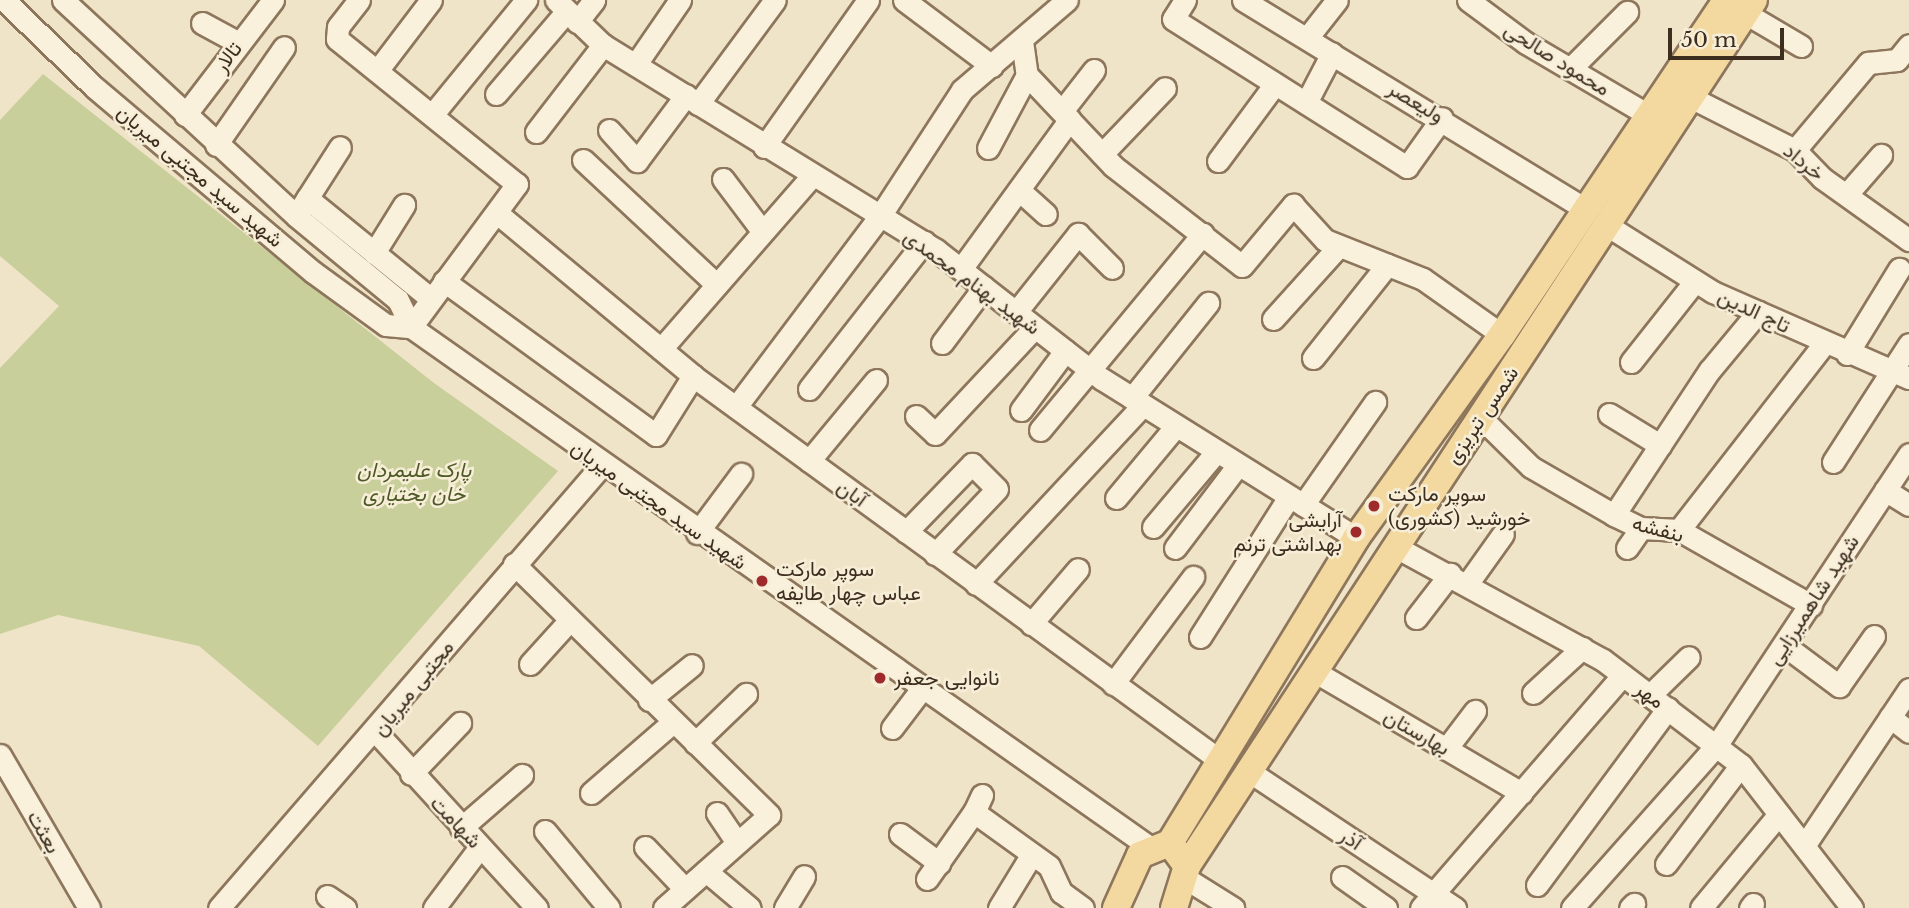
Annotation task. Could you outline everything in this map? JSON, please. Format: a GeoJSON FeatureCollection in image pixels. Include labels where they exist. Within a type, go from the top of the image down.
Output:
{"type":"FeatureCollection","features":[{"type":"Feature","properties":{"kind":"main road","name":"شمس تبریزی"},"geometry":{"type":"LineString","coordinates":[[1174,908],[1186,872],[1247,770],[1692,98],[1742,4]]}},
{"type":"Feature","properties":{"kind":"main road","name":"شمس تبریزی"},"geometry":{"type":"LineString","coordinates":[[1116,908],[1132,866],[1161,846],[1356,538],[1502,335],[1648,115],[1742,4]]}},
{"type":"Feature","properties":{"kind":"main road"},"geometry":{"type":"LineString","coordinates":[[1587,210],[1608,226]]}},
{"type":"Feature","properties":{"kind":"main road"},"geometry":{"type":"LineString","coordinates":[[1356,538],[1394,546]]}},
{"type":"Feature","properties":{"kind":"main road"},"geometry":{"type":"LineString","coordinates":[[1161,846],[1186,872]]}},
{"type":"Feature","properties":{"kind":"street","name":"شهید سید مجتبی میریان"},"geometry":{"type":"LineString","coordinates":[[4,0],[94,87],[313,272],[386,325],[411,327]]}},
{"type":"Feature","properties":{"kind":"street","name":"شهید سید مجتبی میریان"},"geometry":{"type":"LineString","coordinates":[[63,0],[216,145],[301,207],[398,300],[411,327],[920,691],[1161,846]]}},
{"type":"Feature","properties":{"kind":"street","name":"تالار"},"geometry":{"type":"LineString","coordinates":[[185,115],[273,0]]}},
{"type":"Feature","properties":{"kind":"street"},"geometry":{"type":"LineString","coordinates":[[359,0],[335,34],[517,184],[498,213],[429,298],[411,327]]}},
{"type":"Feature","properties":{"kind":"street"},"geometry":{"type":"LineString","coordinates":[[377,71],[431,0]]}},
{"type":"Feature","properties":{"kind":"street"},"geometry":{"type":"LineString","coordinates":[[432,115],[526,0]]}},
{"type":"Feature","properties":{"kind":"street"},"geometry":{"type":"LineString","coordinates":[[496,94],[567,11],[594,0]]}},
{"type":"Feature","properties":{"kind":"street"},"geometry":{"type":"LineString","coordinates":[[636,64],[680,0]]}},
{"type":"Feature","properties":{"kind":"street"},"geometry":{"type":"LineString","coordinates":[[609,130],[637,161],[775,0]]}},
{"type":"Feature","properties":{"kind":"street"},"geometry":{"type":"LineString","coordinates":[[764,147],[868,0]]}},
{"type":"Feature","properties":{"kind":"street"},"geometry":{"type":"LineString","coordinates":[[904,0],[992,66]]}},
{"type":"Feature","properties":{"kind":"street"},"geometry":{"type":"LineString","coordinates":[[736,407],[880,216],[962,90],[1067,0]]}},
{"type":"Feature","properties":{"kind":"street"},"geometry":{"type":"LineString","coordinates":[[1185,0],[1174,19],[1407,167],[1442,118]]}},
{"type":"Feature","properties":{"kind":"street"},"geometry":{"type":"LineString","coordinates":[[1307,38],[1337,0]]}},
{"type":"Feature","properties":{"kind":"street","name":"محمود صالحی"},"geometry":{"type":"LineString","coordinates":[[1468,0],[1570,69],[1648,115]]}},
{"type":"Feature","properties":{"kind":"street","name":"ولیعصر"},"geometry":{"type":"LineString","coordinates":[[1245,1],[1442,118],[1587,210]]}},
{"type":"Feature","properties":{"kind":"street"},"geometry":{"type":"LineString","coordinates":[[1742,4],[1801,46]]}},
{"type":"Feature","properties":{"kind":"street","name":"شهید بهنام محمدی"},"geometry":{"type":"LineString","coordinates":[[567,11],[603,45],[764,147],[924,242],[1089,370],[1356,538]]}},
{"type":"Feature","properties":{"kind":"street"},"geometry":{"type":"LineString","coordinates":[[1570,69],[1627,12]]}},
{"type":"Feature","properties":{"kind":"street"},"geometry":{"type":"LineString","coordinates":[[202,23],[239,43]]}},
{"type":"Feature","properties":{"kind":"street"},"geometry":{"type":"LineString","coordinates":[[1022,41],[1027,75],[1102,154],[1242,266],[1293,205],[1325,240],[1423,279],[1502,335]]}},
{"type":"Feature","properties":{"kind":"street"},"geometry":{"type":"LineString","coordinates":[[536,132],[603,45]]}},
{"type":"Feature","properties":{"kind":"street"},"geometry":{"type":"LineString","coordinates":[[1795,150],[1868,63],[1897,60],[1909,45]]}},
{"type":"Feature","properties":{"kind":"street"},"geometry":{"type":"LineString","coordinates":[[216,145],[284,47]]}},
{"type":"Feature","properties":{"kind":"street"},"geometry":{"type":"LineString","coordinates":[[1306,103],[1332,53]]}},
{"type":"Feature","properties":{"kind":"street"},"geometry":{"type":"LineString","coordinates":[[961,269],[1019,190],[1094,71]]}},
{"type":"Feature","properties":{"kind":"street"},"geometry":{"type":"LineString","coordinates":[[988,148],[1027,75]]}},
{"type":"Feature","properties":{"kind":"street"},"geometry":{"type":"LineString","coordinates":[[1218,161],[1275,84]]}},
{"type":"Feature","properties":{"kind":"street"},"geometry":{"type":"LineString","coordinates":[[1102,154],[1165,88]]}},
{"type":"Feature","properties":{"kind":"street","name":"خرداد"},"geometry":{"type":"LineString","coordinates":[[1692,98],[1795,150],[1847,194],[1909,240]]}},
{"type":"Feature","properties":{"kind":"street"},"geometry":{"type":"LineString","coordinates":[[340,147],[301,207],[374,253],[429,298]]}},
{"type":"Feature","properties":{"kind":"street"},"geometry":{"type":"LineString","coordinates":[[1847,194],[1881,155]]}},
{"type":"Feature","properties":{"kind":"street"},"geometry":{"type":"LineString","coordinates":[[583,160],[717,285]]}},
{"type":"Feature","properties":{"kind":"street"},"geometry":{"type":"LineString","coordinates":[[661,349],[812,176]]}},
{"type":"Feature","properties":{"kind":"street"},"geometry":{"type":"LineString","coordinates":[[723,179],[763,232]]}},
{"type":"Feature","properties":{"kind":"street"},"geometry":{"type":"LineString","coordinates":[[1019,190],[1046,215]]}},
{"type":"Feature","properties":{"kind":"street"},"geometry":{"type":"LineString","coordinates":[[374,253],[404,205]]}},
{"type":"Feature","properties":{"kind":"street","name":"آبان"},"geometry":{"type":"LineString","coordinates":[[498,213],[693,376],[1218,759]]}},
{"type":"Feature","properties":{"kind":"street","name":"تاج الدین"},"geometry":{"type":"LineString","coordinates":[[1608,226],[1695,281],[1824,344],[1900,375]]}},
{"type":"Feature","properties":{"kind":"street"},"geometry":{"type":"LineString","coordinates":[[1016,312],[1078,234],[1112,268]]}},
{"type":"Feature","properties":{"kind":"street"},"geometry":{"type":"LineString","coordinates":[[1040,430],[1203,234]]}},
{"type":"Feature","properties":{"kind":"street"},"geometry":{"type":"LineString","coordinates":[[809,389],[924,242]]}},
{"type":"Feature","properties":{"kind":"street"},"geometry":{"type":"LineString","coordinates":[[1273,319],[1339,246]]}},
{"type":"Feature","properties":{"kind":"street"},"geometry":{"type":"LineString","coordinates":[[1312,359],[1387,265]]}},
{"type":"Feature","properties":{"kind":"street"},"geometry":{"type":"LineString","coordinates":[[1847,354],[1899,269]]}},
{"type":"Feature","properties":{"kind":"street"},"geometry":{"type":"LineString","coordinates":[[443,281],[656,435],[693,376]]}},
{"type":"Feature","properties":{"kind":"street"},"geometry":{"type":"LineString","coordinates":[[1631,362],[1695,281]]}},
{"type":"Feature","properties":{"kind":"street"},"geometry":{"type":"LineString","coordinates":[[942,342],[984,287]]}},
{"type":"Feature","properties":{"kind":"street"},"geometry":{"type":"LineString","coordinates":[[976,584],[1138,402],[1208,303]]}},
{"type":"Feature","properties":{"kind":"street"},"geometry":{"type":"LineString","coordinates":[[1614,515],[1660,445],[1758,312]]}},
{"type":"Feature","properties":{"kind":"street"},"geometry":{"type":"LineString","coordinates":[[916,416],[935,434],[1035,327]]}},
{"type":"Feature","properties":{"kind":"street"},"geometry":{"type":"LineString","coordinates":[[1679,530],[1824,344]]}},
{"type":"Feature","properties":{"kind":"street"},"geometry":{"type":"LineString","coordinates":[[1833,462],[1900,375],[1909,344]]}},
{"type":"Feature","properties":{"kind":"street"},"geometry":{"type":"LineString","coordinates":[[1021,410],[1065,351]]}},
{"type":"Feature","properties":{"kind":"street"},"geometry":{"type":"LineString","coordinates":[[809,461],[876,380]]}},
{"type":"Feature","properties":{"kind":"street"},"geometry":{"type":"LineString","coordinates":[[1200,637],[1296,501],[1375,402]]}},
{"type":"Feature","properties":{"kind":"street"},"geometry":{"type":"LineString","coordinates":[[1609,414],[1660,445]]}},
{"type":"Feature","properties":{"kind":"street","name":"بنفشه"},"geometry":{"type":"LineString","coordinates":[[1480,418],[1531,467],[1614,515],[1642,528],[1679,530],[1811,605]]}},
{"type":"Feature","properties":{"kind":"street"},"geometry":{"type":"LineString","coordinates":[[1116,498],[1176,426]]}},
{"type":"Feature","properties":{"kind":"street"},"geometry":{"type":"LineString","coordinates":[[1153,527],[1217,451]]}},
{"type":"Feature","properties":{"kind":"street","name":"شهید شاهمیرزایی"},"geometry":{"type":"LineString","coordinates":[[1572,908],[1716,746],[1909,454]]}},
{"type":"Feature","properties":{"kind":"street"},"geometry":{"type":"LineString","coordinates":[[906,532],[972,464],[997,489],[935,554]]}},
{"type":"Feature","properties":{"kind":"street","name":"مجتبی میریان"},"geometry":{"type":"LineString","coordinates":[[219,908],[377,733],[514,565],[602,465]]}},
{"type":"Feature","properties":{"kind":"street"},"geometry":{"type":"LineString","coordinates":[[1175,548],[1238,465]]}},
{"type":"Feature","properties":{"kind":"street"},"geometry":{"type":"LineString","coordinates":[[697,533],[741,474]]}},
{"type":"Feature","properties":{"kind":"street"},"geometry":{"type":"LineString","coordinates":[[1885,490],[1909,505]]}},
{"type":"Feature","properties":{"kind":"street"},"geometry":{"type":"LineString","coordinates":[[1627,548],[1642,528]]}},
{"type":"Feature","properties":{"kind":"street"},"geometry":{"type":"LineString","coordinates":[[1416,618],[1503,534]]}},
{"type":"Feature","properties":{"kind":"street","name":"مهر"},"geometry":{"type":"LineString","coordinates":[[1394,546],[1582,648],[1668,708],[1741,765],[1852,908]]}},
{"type":"Feature","properties":{"kind":"street"},"geometry":{"type":"LineString","coordinates":[[514,565],[769,815],[664,908]]}},
{"type":"Feature","properties":{"kind":"street"},"geometry":{"type":"LineString","coordinates":[[1031,624],[1078,569]]}},
{"type":"Feature","properties":{"kind":"street"},"geometry":{"type":"LineString","coordinates":[[1114,684],[1193,577]]}},
{"type":"Feature","properties":{"kind":"street"},"geometry":{"type":"LineString","coordinates":[[530,664],[569,621]]}},
{"type":"Feature","properties":{"kind":"street"},"geometry":{"type":"LineString","coordinates":[[1784,645],[1839,686],[1874,636]]}},
{"type":"Feature","properties":{"kind":"street"},"geometry":{"type":"LineString","coordinates":[[1533,693],[1582,648]]}},
{"type":"Feature","properties":{"kind":"street"},"geometry":{"type":"LineString","coordinates":[[1650,695],[1689,657]]}},
{"type":"Feature","properties":{"kind":"street"},"geometry":{"type":"LineString","coordinates":[[649,699],[692,664]]}},
{"type":"Feature","properties":{"kind":"street","name":"بهارستان"},"geometry":{"type":"LineString","coordinates":[[1312,670],[1521,793]]}},
{"type":"Feature","properties":{"kind":"street"},"geometry":{"type":"LineString","coordinates":[[1426,900],[1623,675]]}},
{"type":"Feature","properties":{"kind":"street"},"geometry":{"type":"LineString","coordinates":[[1804,846],[1909,689]]}},
{"type":"Feature","properties":{"kind":"street"},"geometry":{"type":"LineString","coordinates":[[892,728],[920,691]]}},
{"type":"Feature","properties":{"kind":"street"},"geometry":{"type":"LineString","coordinates":[[695,743],[746,694]]}},
{"type":"Feature","properties":{"kind":"street"},"geometry":{"type":"LineString","coordinates":[[1537,885],[1668,708]]}},
{"type":"Feature","properties":{"kind":"street"},"geometry":{"type":"LineString","coordinates":[[1446,749],[1475,711]]}},
{"type":"Feature","properties":{"kind":"street"},"geometry":{"type":"LineString","coordinates":[[1890,717],[1909,732]]}},
{"type":"Feature","properties":{"kind":"street"},"geometry":{"type":"LineString","coordinates":[[591,793],[673,722]]}},
{"type":"Feature","properties":{"kind":"street"},"geometry":{"type":"LineString","coordinates":[[411,775],[460,723]]}},
{"type":"Feature","properties":{"kind":"street","name":"شهامت"},"geometry":{"type":"LineString","coordinates":[[377,733],[411,775],[537,908]]}},
{"type":"Feature","properties":{"kind":"street","name":"بعثت"},"geometry":{"type":"LineString","coordinates":[[0,755],[89,908]]}},
{"type":"Feature","properties":{"kind":"street"},"geometry":{"type":"LineString","coordinates":[[1666,864],[1741,765]]}},
{"type":"Feature","properties":{"kind":"street","name":"آذر"},"geometry":{"type":"LineString","coordinates":[[1247,770],[1426,900],[1455,908]]}},
{"type":"Feature","properties":{"kind":"street"},"geometry":{"type":"LineString","coordinates":[[461,828],[522,775]]}},
{"type":"Feature","properties":{"kind":"street"},"geometry":{"type":"LineString","coordinates":[[900,834],[933,871],[978,804],[1032,854],[1083,908]]}},
{"type":"Feature","properties":{"kind":"street"},"geometry":{"type":"LineString","coordinates":[[717,813],[737,843]]}},
{"type":"Feature","properties":{"kind":"street"},"geometry":{"type":"LineString","coordinates":[[1701,908],[1779,814]]}},
{"type":"Feature","properties":{"kind":"street"},"geometry":{"type":"LineString","coordinates":[[545,831],[609,908]]}},
{"type":"Feature","properties":{"kind":"street"},"geometry":{"type":"LineString","coordinates":[[434,908],[480,847]]}},
{"type":"Feature","properties":{"kind":"street"},"geometry":{"type":"LineString","coordinates":[[645,847],[685,889]]}},
{"type":"Feature","properties":{"kind":"street"},"geometry":{"type":"LineString","coordinates":[[999,908],[1032,854]]}},
{"type":"Feature","properties":{"kind":"street"},"geometry":{"type":"LineString","coordinates":[[706,871],[750,908]]}},
{"type":"Feature","properties":{"kind":"street"},"geometry":{"type":"LineString","coordinates":[[1186,872],[1233,908]]}},
{"type":"Feature","properties":{"kind":"street"},"geometry":{"type":"LineString","coordinates":[[785,908],[804,876]]}},
{"type":"Feature","properties":{"kind":"street"},"geometry":{"type":"LineString","coordinates":[[1342,877],[1386,908]]}},
{"type":"Feature","properties":{"kind":"street"},"geometry":{"type":"LineString","coordinates":[[327,895],[345,908]]}},
{"type":"Feature","properties":{"kind":"green space","name":"پارک علیمردان خان بختیاری"},"geometry":{"type":"Polygon","coordinates":[[[43,74],[434,383],[558,471],[318,746],[199,646],[58,615],[0,634],[0,368],[59,306],[0,256],[0,120],[43,74]]]}},
{"type":"Feature","properties":{"kind":"place","name":"سوپر مارکت خورشید (کشوری)"},"geometry":{"type":"Point","coordinates":[1374,506]}},
{"type":"Feature","properties":{"kind":"place","name":"آرایشی بهداشتی ترنم"},"geometry":{"type":"Point","coordinates":[1356,532]}},
{"type":"Feature","properties":{"kind":"place","name":"سوپر مارکت عباس چهار طایفه"},"geometry":{"type":"Point","coordinates":[762,581]}},
{"type":"Feature","properties":{"kind":"place","name":"نانوایی جعفر"},"geometry":{"type":"Point","coordinates":[880,678]}}]}
